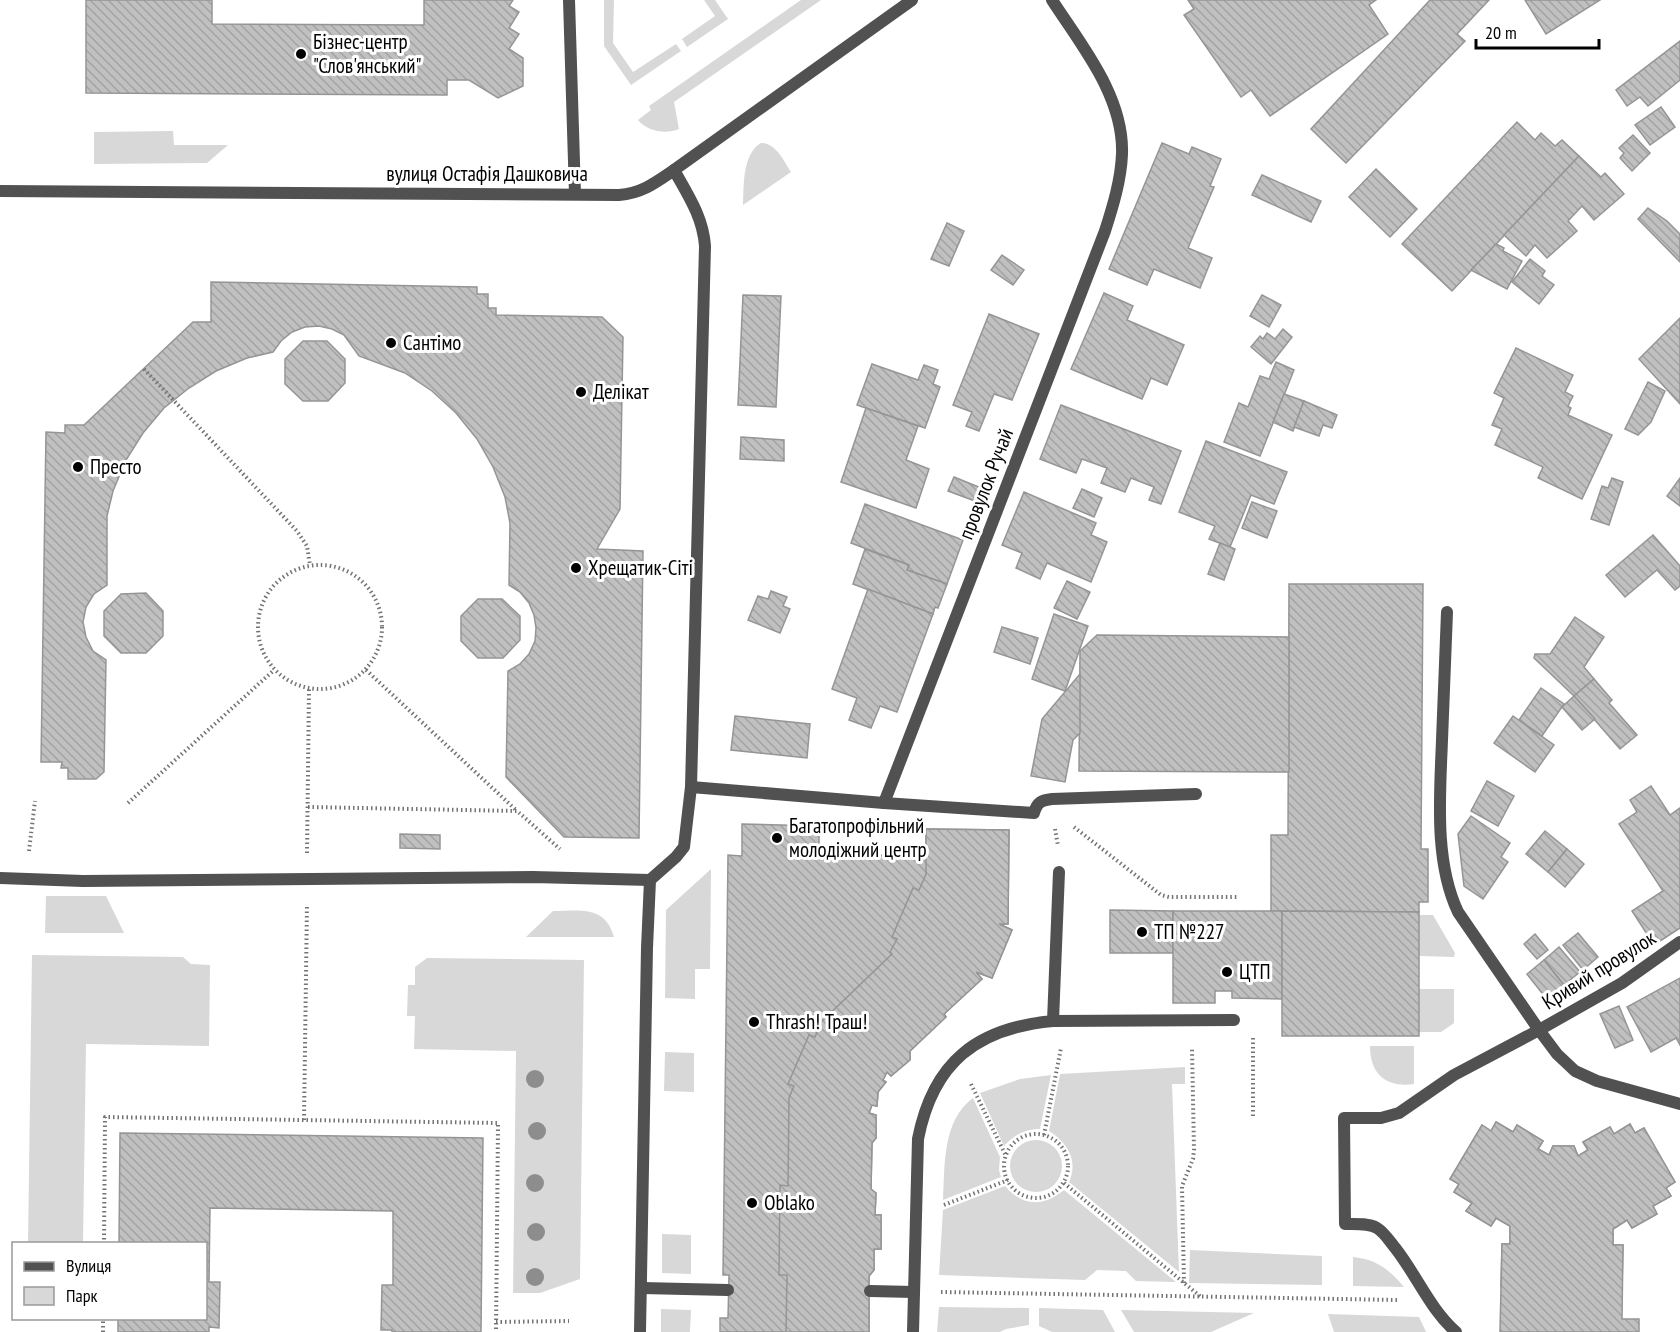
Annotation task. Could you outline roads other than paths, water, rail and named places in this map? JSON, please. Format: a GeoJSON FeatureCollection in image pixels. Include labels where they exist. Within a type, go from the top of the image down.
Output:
{"type":"FeatureCollection","features":[{"type":"Feature","properties":{"kind":"street"},"geometry":{"type":"LineString","coordinates":[[569,0],[575,194]]}},
{"type":"Feature","properties":{"kind":"street","name":"вулиця Остафія Дашковича"},"geometry":{"type":"LineString","coordinates":[[0,191],[635,194],[674,170],[912,0]]}},
{"type":"Feature","properties":{"kind":"street","name":"провулок Ручай"},"geometry":{"type":"LineString","coordinates":[[884,803],[1106,231],[1113,205],[1122,154],[1113,103],[1092,61],[1052,0]]}},
{"type":"Feature","properties":{"kind":"street"},"geometry":{"type":"LineString","coordinates":[[0,878],[83,881],[533,878],[650,880],[676,857],[684,847],[691,787],[705,246],[703,226],[674,170]]}},
{"type":"Feature","properties":{"kind":"street"},"geometry":{"type":"LineString","coordinates":[[1447,612],[1440,820],[1449,887],[1458,912],[1539,1030],[1557,1054],[1575,1071],[1597,1081],[1680,1104]]}},
{"type":"Feature","properties":{"kind":"street"},"geometry":{"type":"LineString","coordinates":[[691,787],[1034,813],[1036,805],[1052,799],[1196,794]]}},
{"type":"Feature","properties":{"kind":"street"},"geometry":{"type":"LineString","coordinates":[[1059,872],[1060,1021]]}},
{"type":"Feature","properties":{"kind":"street"},"geometry":{"type":"LineString","coordinates":[[640,1332],[650,880]]}},
{"type":"Feature","properties":{"kind":"street","name":"Кривий провулок"},"geometry":{"type":"LineString","coordinates":[[1456,1332],[1429,1301],[1408,1265],[1377,1228],[1345,1224],[1344,1118],[1381,1118],[1399,1113],[1454,1074],[1622,983],[1680,942]]}},
{"type":"Feature","properties":{"kind":"street"},"geometry":{"type":"LineString","coordinates":[[913,1332],[918,1139],[921,1120],[938,1085],[959,1058],[983,1038],[1004,1029],[1029,1023],[1234,1020]]}},
{"type":"Feature","properties":{"kind":"street"},"geometry":{"type":"LineString","coordinates":[[642,1288],[729,1290]]}},
{"type":"Feature","properties":{"kind":"street"},"geometry":{"type":"LineString","coordinates":[[870,1291],[914,1292]]}},
{"type":"Feature","properties":{"kind":"place","name":"Бізнес-центр \"Слов'янський\""},"geometry":{"type":"Point","coordinates":[301,54]}},
{"type":"Feature","properties":{"kind":"place","name":"Сантімо"},"geometry":{"type":"Point","coordinates":[391,343]}},
{"type":"Feature","properties":{"kind":"place","name":"Делікат"},"geometry":{"type":"Point","coordinates":[581,392]}},
{"type":"Feature","properties":{"kind":"place","name":"Престо"},"geometry":{"type":"Point","coordinates":[78,467]}},
{"type":"Feature","properties":{"kind":"place","name":"Хрещатик-Сіті"},"geometry":{"type":"Point","coordinates":[576,568]}},
{"type":"Feature","properties":{"kind":"place","name":"Багатопрофільний молодіжний центр"},"geometry":{"type":"Point","coordinates":[777,838]}},
{"type":"Feature","properties":{"kind":"place","name":"ТП №227"},"geometry":{"type":"Point","coordinates":[1142,932]}},
{"type":"Feature","properties":{"kind":"place","name":"ЦТП"},"geometry":{"type":"Point","coordinates":[1227,972]}},
{"type":"Feature","properties":{"kind":"place","name":"Thrash! Траш!"},"geometry":{"type":"Point","coordinates":[754,1022]}},
{"type":"Feature","properties":{"kind":"place","name":"Oblako"},"geometry":{"type":"Point","coordinates":[752,1203]}}]}
